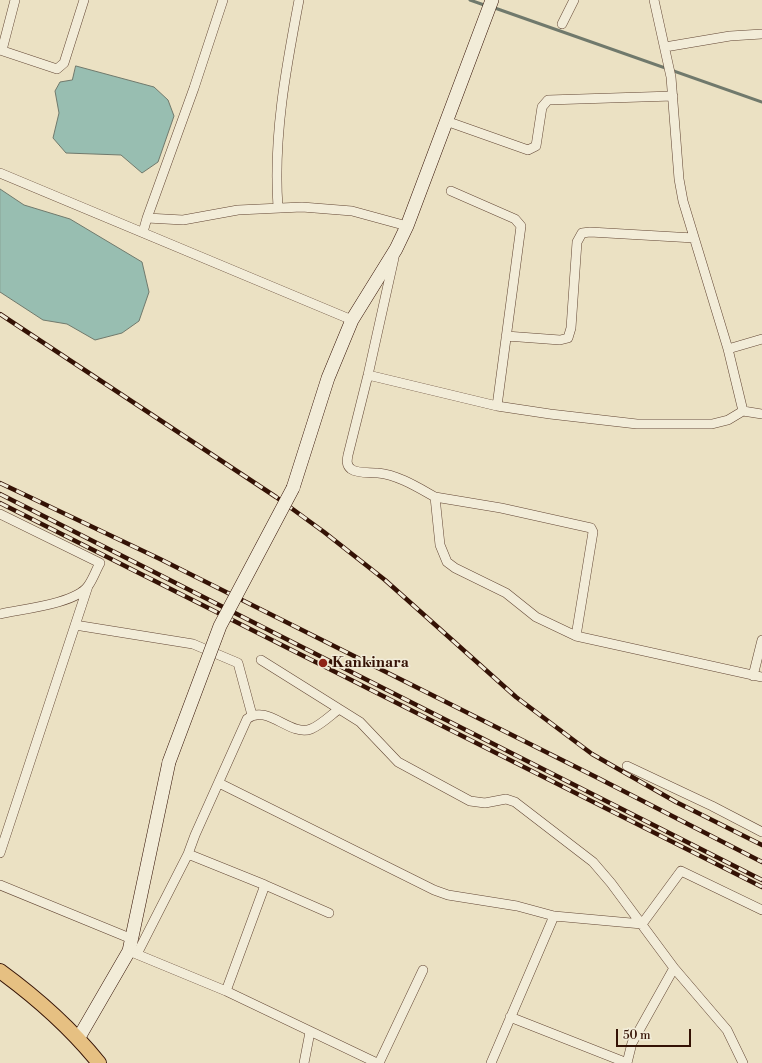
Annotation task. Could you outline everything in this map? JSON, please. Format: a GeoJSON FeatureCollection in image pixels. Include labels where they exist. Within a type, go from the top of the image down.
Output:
{"type":"FeatureCollection","features":[{"type":"Feature","properties":{"kind":"main road"},"geometry":{"type":"LineString","coordinates":[[78,1039],[133,948],[168,762],[220,626],[293,488],[328,378],[352,320],[396,249],[407,226],[490,3]]}},
{"type":"Feature","properties":{"kind":"main road"},"geometry":{"type":"LineString","coordinates":[[0,971],[45,1006],[78,1039],[99,1063]]}},
{"type":"Feature","properties":{"kind":"street"},"geometry":{"type":"LineString","coordinates":[[15,0],[1,50],[57,69],[64,63],[84,0]]}},
{"type":"Feature","properties":{"kind":"street"},"geometry":{"type":"LineString","coordinates":[[143,232],[194,88],[223,0]]}},
{"type":"Feature","properties":{"kind":"street"},"geometry":{"type":"LineString","coordinates":[[278,207],[277,179],[280,113],[290,41],[299,0]]}},
{"type":"Feature","properties":{"kind":"street"},"geometry":{"type":"LineString","coordinates":[[562,24],[574,0]]}},
{"type":"Feature","properties":{"kind":"street"},"geometry":{"type":"LineString","coordinates":[[654,0],[671,77],[682,201],[728,349],[743,411]]}},
{"type":"Feature","properties":{"kind":"street"},"geometry":{"type":"LineString","coordinates":[[665,47],[730,36],[762,34]]}},
{"type":"Feature","properties":{"kind":"street"},"geometry":{"type":"LineString","coordinates":[[446,121],[528,150],[536,146],[542,107],[548,100],[673,96]]}},
{"type":"Feature","properties":{"kind":"street"},"geometry":{"type":"LineString","coordinates":[[0,173],[352,320]]}},
{"type":"Feature","properties":{"kind":"street"},"geometry":{"type":"LineString","coordinates":[[451,191],[515,219],[521,226],[497,406]]}},
{"type":"Feature","properties":{"kind":"street"},"geometry":{"type":"LineString","coordinates":[[147,218],[184,220],[238,210],[278,207],[352,211],[407,226]]}},
{"type":"Feature","properties":{"kind":"street"},"geometry":{"type":"LineString","coordinates":[[506,336],[560,340],[568,338],[571,328],[577,242],[582,233],[590,232],[694,238]]}},
{"type":"Feature","properties":{"kind":"street"},"geometry":{"type":"LineString","coordinates":[[396,249],[347,463],[350,468],[355,471],[380,473],[391,476],[435,497],[501,508],[591,528],[593,532],[576,636]]}},
{"type":"Feature","properties":{"kind":"street"},"geometry":{"type":"LineString","coordinates":[[728,349],[762,339]]}},
{"type":"Feature","properties":{"kind":"street"},"geometry":{"type":"LineString","coordinates":[[368,375],[497,406],[651,426],[712,424],[728,420],[743,411],[762,414]]}},
{"type":"Feature","properties":{"kind":"street"},"geometry":{"type":"LineString","coordinates":[[435,497],[440,544],[447,562],[455,568],[506,593],[536,617],[552,626],[576,636],[757,677],[762,640]]}},
{"type":"Feature","properties":{"kind":"street"},"geometry":{"type":"LineString","coordinates":[[0,514],[100,563],[88,586],[0,853]]}},
{"type":"Feature","properties":{"kind":"street"},"geometry":{"type":"LineString","coordinates":[[0,614],[65,600],[88,586]]}},
{"type":"Feature","properties":{"kind":"street"},"geometry":{"type":"LineString","coordinates":[[75,625],[193,644],[238,663],[252,715]]}},
{"type":"Feature","properties":{"kind":"street"},"geometry":{"type":"LineString","coordinates":[[261,660],[368,728],[398,762],[461,797],[478,803],[506,799],[523,806],[593,862],[642,924],[674,968],[727,1030],[743,1063]]}},
{"type":"Feature","properties":{"kind":"street"},"geometry":{"type":"LineString","coordinates":[[133,948],[188,854],[247,719],[252,715],[260,714],[297,729],[310,729],[339,709]]}},
{"type":"Feature","properties":{"kind":"street"},"geometry":{"type":"LineString","coordinates":[[627,766],[712,806],[762,832]]}},
{"type":"Feature","properties":{"kind":"street"},"geometry":{"type":"LineString","coordinates":[[219,783],[434,890],[448,895],[517,906],[554,916],[642,924]]}},
{"type":"Feature","properties":{"kind":"street"},"geometry":{"type":"LineString","coordinates":[[188,854],[329,914]]}},
{"type":"Feature","properties":{"kind":"street"},"geometry":{"type":"LineString","coordinates":[[642,924],[681,871],[762,910]]}},
{"type":"Feature","properties":{"kind":"street"},"geometry":{"type":"LineString","coordinates":[[0,885],[378,1063],[423,970]]}},
{"type":"Feature","properties":{"kind":"street"},"geometry":{"type":"LineString","coordinates":[[226,991],[265,886]]}},
{"type":"Feature","properties":{"kind":"street"},"geometry":{"type":"LineString","coordinates":[[492,1063],[510,1017],[554,916]]}},
{"type":"Feature","properties":{"kind":"street"},"geometry":{"type":"LineString","coordinates":[[510,1017],[627,1063],[632,1043],[674,968]]}},
{"type":"Feature","properties":{"kind":"street"},"geometry":{"type":"LineString","coordinates":[[304,1063],[310,1032]]}},
{"type":"Feature","properties":{"kind":"water"},"geometry":{"type":"Polygon","coordinates":[[[76,66],[154,87],[168,100],[174,116],[158,162],[142,173],[121,155],[66,153],[53,138],[59,113],[55,91],[60,82],[72,80],[76,66]]]}},
{"type":"Feature","properties":{"kind":"water"},"geometry":{"type":"Polygon","coordinates":[[[0,189],[24,205],[70,219],[142,262],[149,292],[139,321],[122,333],[95,340],[67,324],[43,320],[0,292],[0,189]]]}},
{"type":"Feature","properties":{"kind":"waterway"},"geometry":{"type":"LineString","coordinates":[[470,0],[487,6]]}},
{"type":"Feature","properties":{"kind":"waterway"},"geometry":{"type":"LineString","coordinates":[[492,7],[762,102]]}},
{"type":"Feature","properties":{"kind":"railway"},"geometry":{"type":"LineString","coordinates":[[0,314],[276,497],[324,532],[385,580],[516,697],[592,754],[676,802],[762,845]]}},
{"type":"Feature","properties":{"kind":"railway"},"geometry":{"type":"LineString","coordinates":[[0,483],[160,559],[596,777],[762,862]]}},
{"type":"Feature","properties":{"kind":"railway"},"geometry":{"type":"LineString","coordinates":[[0,494],[762,880]]}},
{"type":"Feature","properties":{"kind":"railway"},"geometry":{"type":"LineString","coordinates":[[0,503],[762,887]]}},
{"type":"Feature","properties":{"kind":"place","name":"Kankinara"},"geometry":{"type":"Point","coordinates":[323,663]}}]}
